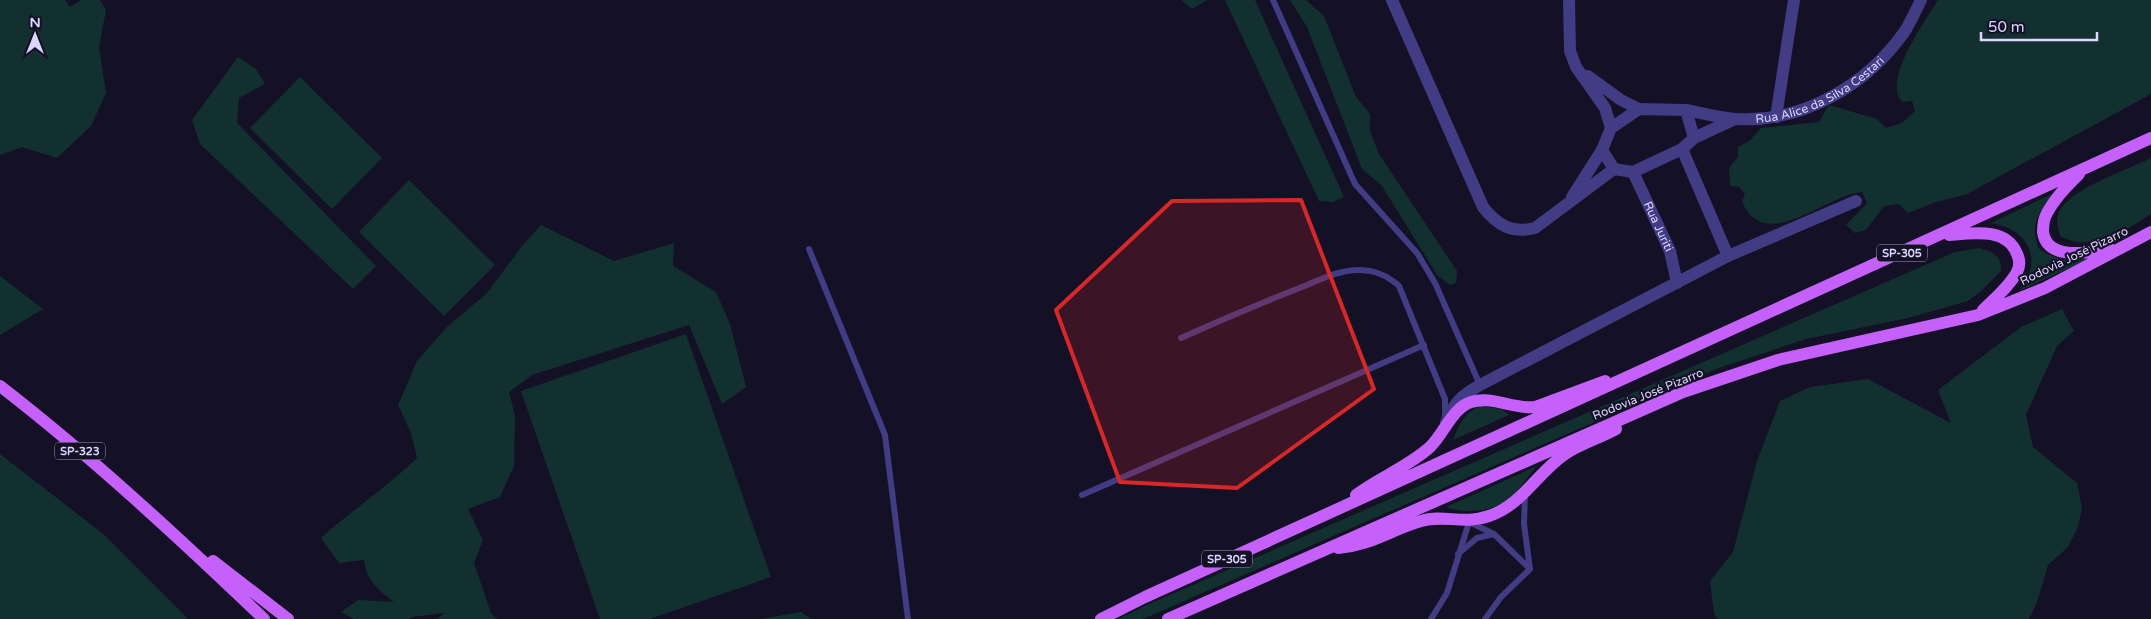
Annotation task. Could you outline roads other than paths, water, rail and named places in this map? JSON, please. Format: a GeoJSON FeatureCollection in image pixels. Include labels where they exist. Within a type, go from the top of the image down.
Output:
{"type":"FeatureCollection","features":[{"type":"Feature","properties":{"kind":"main road","name":"Rodovia José Pizarro"},"geometry":{"type":"LineString","coordinates":[[1652,366],[2151,138]]}},
{"type":"Feature","properties":{"kind":"main road"},"geometry":{"type":"LineString","coordinates":[[2084,168],[2063,190],[2046,215],[2043,229],[2044,238],[2049,244],[2068,253],[2081,253],[2124,246]]}},
{"type":"Feature","properties":{"kind":"main road","name":"Rodovia José Pizarro"},"geometry":{"type":"LineString","coordinates":[[1168,619],[1667,399],[1778,360],[1978,315],[2045,288],[2151,232]]}},
{"type":"Feature","properties":{"kind":"main road"},"geometry":{"type":"LineString","coordinates":[[1939,236],[1984,233],[1999,235],[2010,241],[2016,250],[2020,264],[2018,271],[2004,289],[1978,315]]}},
{"type":"Feature","properties":{"kind":"main road"},"geometry":{"type":"LineString","coordinates":[[1338,509],[1371,484],[1407,465],[1444,432],[1460,409],[1471,402],[1490,401],[1524,409],[1536,407],[1585,387],[1652,366]]}},
{"type":"Feature","properties":{"kind":"main road"},"geometry":{"type":"LineString","coordinates":[[1338,509],[1652,366]]}},
{"type":"Feature","properties":{"kind":"main road","name":"SP-323"},"geometry":{"type":"LineString","coordinates":[[0,386],[46,421],[157,518],[264,619]]}},
{"type":"Feature","properties":{"kind":"main road"},"geometry":{"type":"LineString","coordinates":[[1328,549],[1360,546],[1423,520],[1469,522],[1490,516],[1507,507],[1525,493],[1565,454],[1598,439],[1667,399]]}},
{"type":"Feature","properties":{"kind":"main road","name":"SP-305"},"geometry":{"type":"LineString","coordinates":[[1102,619],[1338,509]]}},
{"type":"Feature","properties":{"kind":"main road","name":"SP-323"},"geometry":{"type":"LineString","coordinates":[[157,518],[288,619]]}},
{"type":"Feature","properties":{"kind":"street"},"geometry":{"type":"LineString","coordinates":[[1392,0],[1482,207],[1494,222],[1508,229],[1524,230],[1535,228],[1614,170],[1633,172],[1682,149],[1694,138],[1735,119]]}},
{"type":"Feature","properties":{"kind":"street"},"geometry":{"type":"LineString","coordinates":[[1569,0],[1570,51],[1576,66],[1605,108],[1611,128]]}},
{"type":"Feature","properties":{"kind":"street"},"geometry":{"type":"LineString","coordinates":[[1776,117],[1794,0]]}},
{"type":"Feature","properties":{"kind":"street","name":"Rua Alice da Silva Cestari"},"geometry":{"type":"LineString","coordinates":[[1639,109],[1686,110],[1735,119],[1776,117],[1802,110],[1827,99],[1857,81],[1887,53],[1901,36],[1921,0]]}},
{"type":"Feature","properties":{"kind":"street"},"geometry":{"type":"LineString","coordinates":[[1568,204],[1602,150],[1611,128],[1639,109],[1621,100],[1576,66]]}},
{"type":"Feature","properties":{"kind":"street"},"geometry":{"type":"LineString","coordinates":[[1686,110],[1694,138]]}},
{"type":"Feature","properties":{"kind":"street"},"geometry":{"type":"LineString","coordinates":[[1682,149],[1728,256]]}},
{"type":"Feature","properties":{"kind":"street"},"geometry":{"type":"LineString","coordinates":[[1602,150],[1614,170]]}},
{"type":"Feature","properties":{"kind":"street","name":"Rua Juriti"},"geometry":{"type":"LineString","coordinates":[[1633,172],[1670,251],[1677,283]]}},
{"type":"Feature","properties":{"kind":"street"},"geometry":{"type":"LineString","coordinates":[[1444,432],[1450,410],[1460,396],[1728,256],[1856,201]]}},
{"type":"Feature","properties":{"kind":"street"},"geometry":{"type":"LineString","coordinates":[[1480,385],[1490,401]]}},
{"type":"Feature","properties":{"kind":"street"},"geometry":{"type":"LineString","coordinates":[[1460,396],[1476,396],[1490,401]]}},
{"type":"Feature","properties":{"kind":"lane"},"geometry":{"type":"LineString","coordinates":[[1274,0],[1355,184],[1417,253],[1435,283],[1480,385]]}},
{"type":"Feature","properties":{"kind":"lane"},"geometry":{"type":"LineString","coordinates":[[808,249],[885,435],[908,619]]}},
{"type":"Feature","properties":{"kind":"lane"},"geometry":{"type":"LineString","coordinates":[[1181,338],[1272,298],[1333,275],[1357,270],[1377,272],[1389,277],[1399,286],[1424,345],[1445,399],[1444,432]]}},
{"type":"Feature","properties":{"kind":"lane"},"geometry":{"type":"LineString","coordinates":[[1082,496],[1424,345]]}},
{"type":"Feature","properties":{"kind":"lane"},"geometry":{"type":"LineString","coordinates":[[1445,399],[1460,396]]}},
{"type":"Feature","properties":{"kind":"lane"},"geometry":{"type":"LineString","coordinates":[[1525,493],[1524,524],[1530,569]]}},
{"type":"Feature","properties":{"kind":"lane"},"geometry":{"type":"LineString","coordinates":[[1431,619],[1447,593],[1457,554],[1469,522],[1494,534],[1530,569]]}},
{"type":"Feature","properties":{"kind":"lane"},"geometry":{"type":"LineString","coordinates":[[1457,554],[1477,538],[1494,534]]}},
{"type":"Feature","properties":{"kind":"lane"},"geometry":{"type":"LineString","coordinates":[[1485,619],[1501,597],[1530,569]]}}]}
